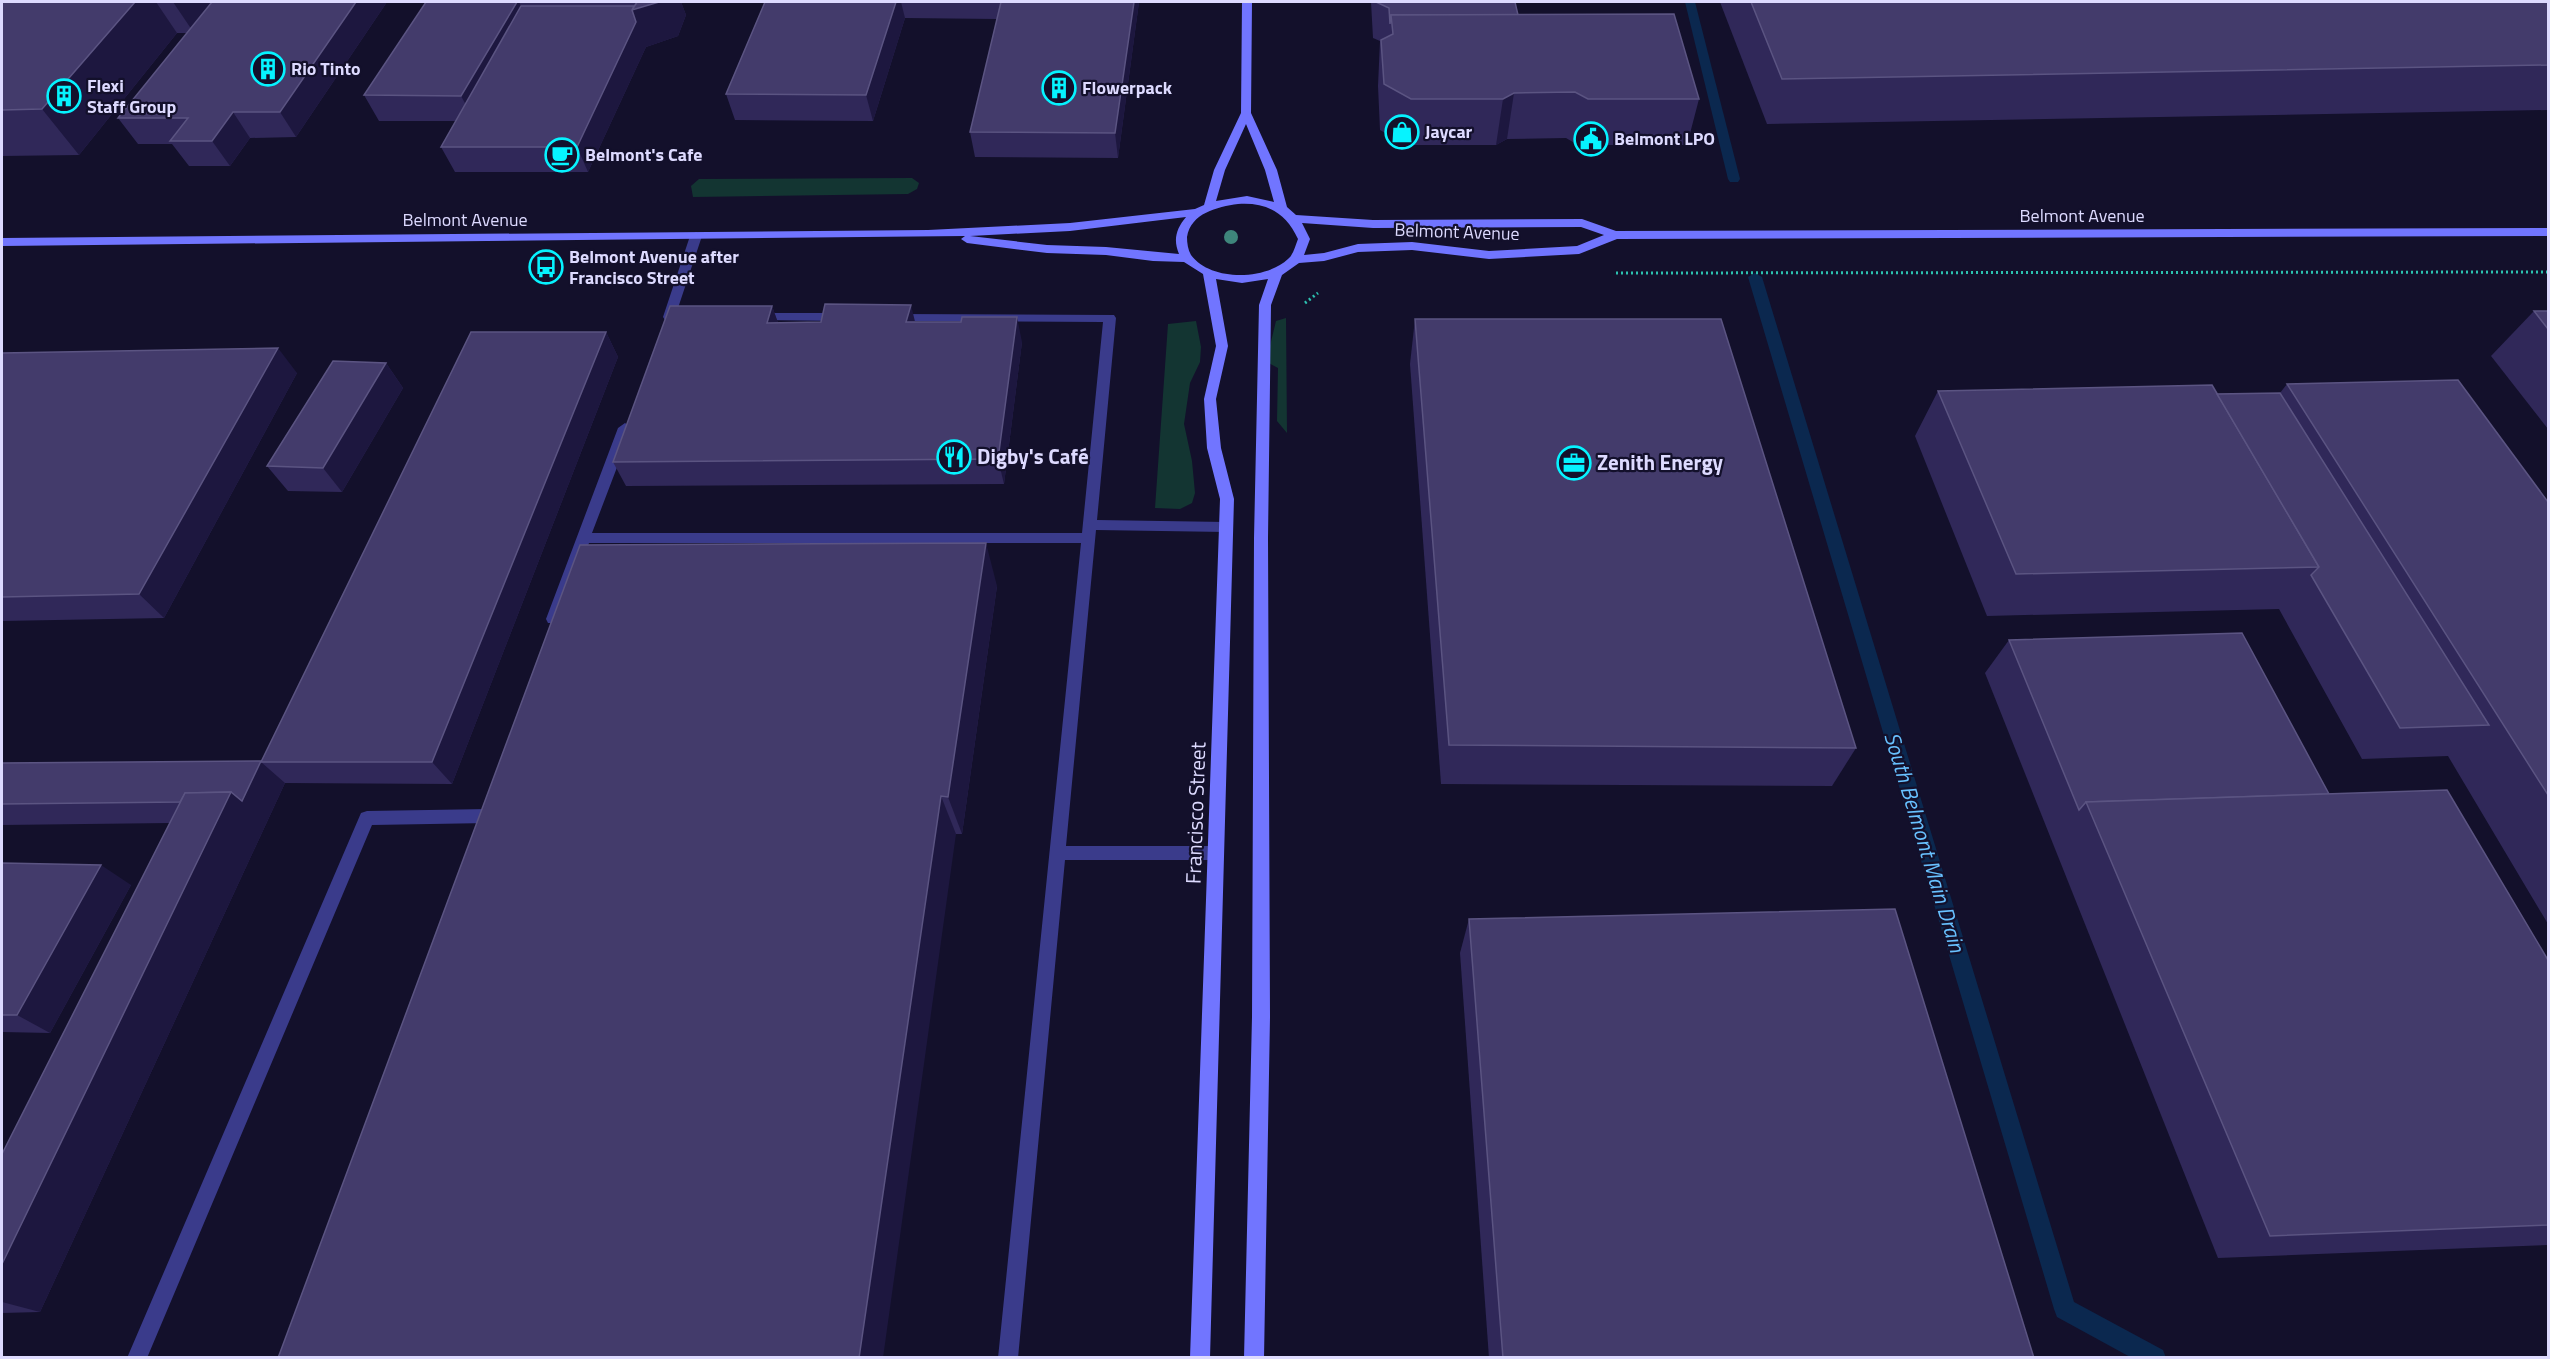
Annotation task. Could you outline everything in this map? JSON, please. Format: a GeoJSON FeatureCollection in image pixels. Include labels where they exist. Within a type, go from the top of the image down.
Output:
{"type":"FeatureCollection","features":[{"type":"Feature","properties":{"kind":"main road"},"geometry":{"type":"LineString","coordinates":[[1247,2],[1246,113],[1271,170],[1282,209]]}},
{"type":"Feature","properties":{"kind":"main road"},"geometry":{"type":"LineString","coordinates":[[1209,206],[1214,181],[1224,154],[1246,113]]}},
{"type":"Feature","properties":{"kind":"main road"},"geometry":{"type":"LineString","coordinates":[[1247,200],[1266,202],[1282,209],[1295,219],[1304,238],[1295,259],[1277,271],[1247,278],[1231,278],[1209,273],[1187,258],[1180,242],[1184,226],[1198,212],[1209,206],[1227,201],[1247,200]]}},
{"type":"Feature","properties":{"kind":"main road","name":"Belmont Avenue"},"geometry":{"type":"LineString","coordinates":[[2,242],[928,234],[1070,227],[1198,212]]}},
{"type":"Feature","properties":{"kind":"main road","name":"Belmont Avenue"},"geometry":{"type":"LineString","coordinates":[[1295,219],[1373,224],[1582,223],[1616,236]]}},
{"type":"Feature","properties":{"kind":"main road","name":"Belmont Avenue"},"geometry":{"type":"LineString","coordinates":[[1295,259],[1324,257],[1358,248],[1412,246],[1489,255],[1580,250],[1616,236],[2548,232]]}},
{"type":"Feature","properties":{"kind":"main road","name":"Belmont Avenue"},"geometry":{"type":"LineString","coordinates":[[928,234],[1047,249],[1187,258]]}},
{"type":"Feature","properties":{"kind":"main road"},"geometry":{"type":"LineString","coordinates":[[1254,1358],[1261,1017],[1261,538],[1265,305],[1277,271]]}},
{"type":"Feature","properties":{"kind":"main road","name":"Francisco Street"},"geometry":{"type":"LineString","coordinates":[[1200,1358],[1227,499],[1214,448],[1210,399],[1222,346],[1209,273]]}},
{"type":"Feature","properties":{"kind":"lane"},"geometry":{"type":"LineString","coordinates":[[690,317],[666,322],[696,236]]}},
{"type":"Feature","properties":{"kind":"lane"},"geometry":{"type":"LineString","coordinates":[[744,317],[1110,318],[1008,1358]]}},
{"type":"Feature","properties":{"kind":"lane"},"geometry":{"type":"LineString","coordinates":[[550,628],[630,416]]}},
{"type":"Feature","properties":{"kind":"lane"},"geometry":{"type":"LineString","coordinates":[[583,538],[1089,532],[1226,527]]}},
{"type":"Feature","properties":{"kind":"lane"},"geometry":{"type":"LineString","coordinates":[[136,1358],[367,818],[489,818]]}},
{"type":"Feature","properties":{"kind":"lane"},"geometry":{"type":"LineString","coordinates":[[1058,853],[1216,853]]}},
{"type":"Feature","properties":{"kind":"path"},"geometry":{"type":"LineString","coordinates":[[1605,273],[2548,272]]}},
{"type":"Feature","properties":{"kind":"path"},"geometry":{"type":"LineString","coordinates":[[1299,307],[1326,287]]}},
{"type":"Feature","properties":{"kind":"green space"},"geometry":{"type":"Polygon","coordinates":[[[912,178],[919,183],[917,189],[908,194],[693,197],[691,186],[699,179],[912,178]]]}},
{"type":"Feature","properties":{"kind":"green space"},"geometry":{"type":"Polygon","coordinates":[[[1286,318],[1287,433],[1277,421],[1278,368],[1267,362],[1276,321],[1286,318]]]}},
{"type":"Feature","properties":{"kind":"green space"},"geometry":{"type":"Polygon","coordinates":[[[1196,321],[1201,347],[1200,362],[1190,383],[1184,424],[1192,461],[1195,493],[1192,503],[1180,509],[1155,508],[1168,324],[1196,321]]]}},
{"type":"Feature","properties":{"kind":"building"},"geometry":{"type":"Polygon","coordinates":[[[2,2],[135,2],[42,109],[2,110],[2,2]]]}},
{"type":"Feature","properties":{"kind":"building","name":"Rio Tinto"},"geometry":{"type":"Polygon","coordinates":[[[212,2],[356,2],[280,112],[233,112],[212,141],[170,141],[188,118],[118,118],[212,2]]]}},
{"type":"Feature","properties":{"kind":"building"},"geometry":{"type":"Polygon","coordinates":[[[426,2],[517,2],[461,96],[364,95],[426,2]]]}},
{"type":"Feature","properties":{"kind":"building"},"geometry":{"type":"Polygon","coordinates":[[[637,2],[659,2],[632,10],[637,2]]]}},
{"type":"Feature","properties":{"kind":"building"},"geometry":{"type":"Polygon","coordinates":[[[765,2],[896,2],[866,95],[726,94],[765,2]]]}},
{"type":"Feature","properties":{"kind":"building","name":"Flowerpack"},"geometry":{"type":"Polygon","coordinates":[[[1001,2],[1134,2],[1115,133],[970,132],[1001,2]]]}},
{"type":"Feature","properties":{"kind":"building"},"geometry":{"type":"Polygon","coordinates":[[[1376,2],[1515,2],[1518,15],[1391,15],[1390,24],[1389,8],[1376,2]]]}},
{"type":"Feature","properties":{"kind":"building"},"geometry":{"type":"Polygon","coordinates":[[[1751,2],[2548,2],[2548,65],[1782,79],[1751,2]]]}},
{"type":"Feature","properties":{"kind":"building"},"geometry":{"type":"Polygon","coordinates":[[[521,6],[634,6],[632,10],[636,22],[577,147],[441,147],[521,6]]]}},
{"type":"Feature","properties":{"kind":"building"},"geometry":{"type":"Polygon","coordinates":[[[1674,14],[1699,99],[1588,99],[1575,92],[1514,93],[1503,99],[1411,99],[1384,84],[1381,40],[1393,34],[1391,15],[1674,14]]]}},
{"type":"Feature","properties":{"kind":"building"},"geometry":{"type":"Polygon","coordinates":[[[825,304],[911,305],[906,322],[961,322],[962,317],[1017,317],[998,459],[613,462],[670,306],[772,306],[767,323],[821,322],[825,304]]]}},
{"type":"Feature","properties":{"kind":"building"},"geometry":{"type":"Polygon","coordinates":[[[2534,311],[2548,311],[2548,329],[2534,311]]]}},
{"type":"Feature","properties":{"kind":"building"},"geometry":{"type":"Polygon","coordinates":[[[1415,319],[1721,319],[1856,748],[1449,745],[1415,319]]]}},
{"type":"Feature","properties":{"kind":"building"},"geometry":{"type":"Polygon","coordinates":[[[471,332],[606,332],[432,762],[261,762],[471,332]]]}},
{"type":"Feature","properties":{"kind":"building"},"geometry":{"type":"Polygon","coordinates":[[[278,348],[139,594],[2,597],[2,353],[278,348]]]}},
{"type":"Feature","properties":{"kind":"building"},"geometry":{"type":"Polygon","coordinates":[[[333,361],[386,363],[323,468],[267,466],[333,361]]]}},
{"type":"Feature","properties":{"kind":"building"},"geometry":{"type":"Polygon","coordinates":[[[2458,380],[2548,502],[2548,795],[2287,384],[2458,380]]]}},
{"type":"Feature","properties":{"kind":"building"},"geometry":{"type":"Polygon","coordinates":[[[2212,385],[2319,567],[2016,574],[1938,391],[2212,385]]]}},
{"type":"Feature","properties":{"kind":"building"},"geometry":{"type":"Polygon","coordinates":[[[2280,393],[2489,725],[2400,728],[2311,575],[2319,567],[2217,394],[2280,393]]]}},
{"type":"Feature","properties":{"kind":"building"},"geometry":{"type":"Polygon","coordinates":[[[986,543],[948,797],[941,796],[859,1358],[278,1358],[580,545],[986,543]]]}},
{"type":"Feature","properties":{"kind":"building"},"geometry":{"type":"Polygon","coordinates":[[[2242,633],[2329,794],[2086,802],[2079,810],[2009,640],[2242,633]]]}},
{"type":"Feature","properties":{"kind":"building"},"geometry":{"type":"Polygon","coordinates":[[[261,761],[242,801],[231,792],[185,793],[180,802],[2,804],[2,763],[261,761]]]}},
{"type":"Feature","properties":{"kind":"building"},"geometry":{"type":"Polygon","coordinates":[[[2447,790],[2548,960],[2548,1225],[2270,1236],[2086,802],[2447,790]]]}},
{"type":"Feature","properties":{"kind":"building"},"geometry":{"type":"Polygon","coordinates":[[[231,792],[2,1264],[2,1154],[185,793],[231,792]]]}},
{"type":"Feature","properties":{"kind":"building"},"geometry":{"type":"Polygon","coordinates":[[[2,863],[101,865],[17,1015],[2,1015],[2,863]]]}},
{"type":"Feature","properties":{"kind":"building"},"geometry":{"type":"Polygon","coordinates":[[[1895,909],[2034,1358],[1503,1358],[1469,919],[1895,909]]]}},
{"type":"Feature","properties":{"kind":"waterway"},"geometry":{"type":"LineString","coordinates":[[1690,2],[1734,179]]}},
{"type":"Feature","properties":{"kind":"waterway","name":"South Belmont Main Drain"},"geometry":{"type":"LineString","coordinates":[[1755,277],[2065,1309],[2155,1358]]}},
{"type":"Feature","properties":{"kind":"place","name":"Rio Tinto"},"geometry":{"type":"Point","coordinates":[268,69]}},
{"type":"Feature","properties":{"kind":"place","name":"Flowerpack"},"geometry":{"type":"Point","coordinates":[1059,88]}},
{"type":"Feature","properties":{"kind":"place","name":"Flexi Staff Group"},"geometry":{"type":"Point","coordinates":[64,96]}},
{"type":"Feature","properties":{"kind":"place","name":"Jaycar"},"geometry":{"type":"Point","coordinates":[1402,132]}},
{"type":"Feature","properties":{"kind":"place","name":"Belmont LPO"},"geometry":{"type":"Point","coordinates":[1591,139]}},
{"type":"Feature","properties":{"kind":"place","name":"Belmont's Cafe"},"geometry":{"type":"Point","coordinates":[562,155]}},
{"type":"Feature","properties":{"kind":"place","name":"Belmont Avenue after Francisco Street"},"geometry":{"type":"Point","coordinates":[546,267]}},
{"type":"Feature","properties":{"kind":"place","name":"Digby's Café"},"geometry":{"type":"Point","coordinates":[954,457]}},
{"type":"Feature","properties":{"kind":"place","name":"Zenith Energy"},"geometry":{"type":"Point","coordinates":[1574,463]}}]}
